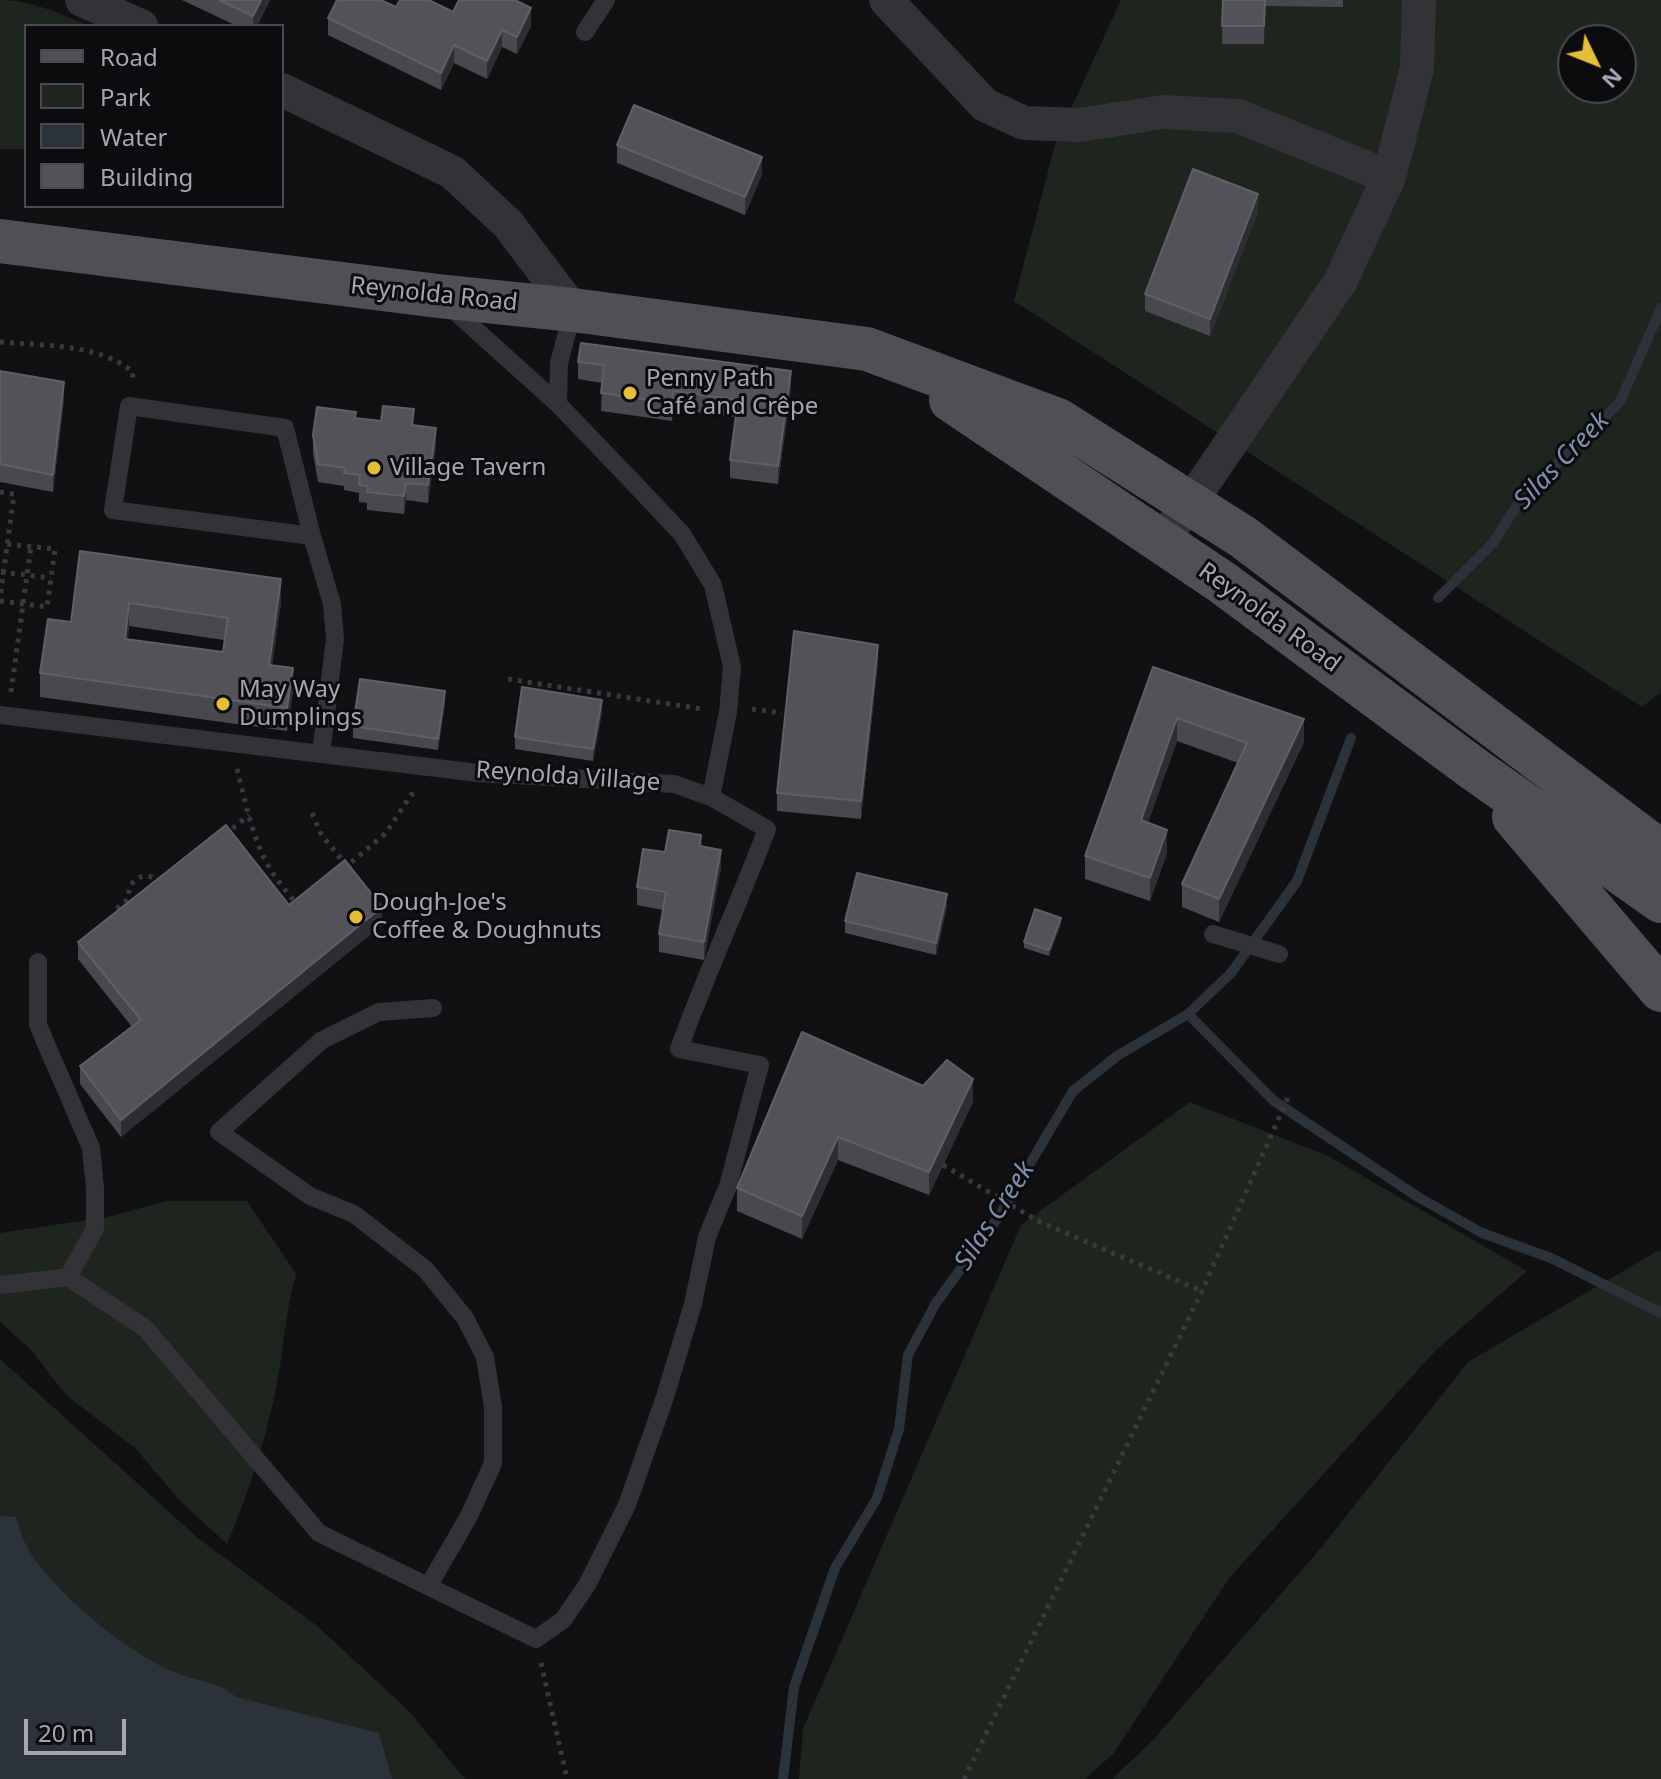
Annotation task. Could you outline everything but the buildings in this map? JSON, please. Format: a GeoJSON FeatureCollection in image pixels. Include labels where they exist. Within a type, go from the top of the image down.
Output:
{"type":"FeatureCollection","features":[{"type":"Feature","properties":{"kind":"main road","name":"Reynolda Road"},"geometry":{"type":"LineString","coordinates":[[0,241],[867,349],[1058,420],[1190,503],[1243,537],[1644,827],[1661,852]]}},
{"type":"Feature","properties":{"kind":"main road","name":"Reynolda Road"},"geometry":{"type":"LineString","coordinates":[[867,349],[986,422],[1223,583],[1474,769],[1661,901]]}},
{"type":"Feature","properties":{"kind":"main road"},"geometry":{"type":"LineString","coordinates":[[1474,769],[1661,990]]}},
{"type":"Feature","properties":{"kind":"street"},"geometry":{"type":"LineString","coordinates":[[82,0],[136,24]]}},
{"type":"Feature","properties":{"kind":"street"},"geometry":{"type":"LineString","coordinates":[[886,0],[985,105],[1024,123],[1080,125],[1163,112],[1238,116],[1389,177]]}},
{"type":"Feature","properties":{"kind":"street"},"geometry":{"type":"LineString","coordinates":[[1161,541],[1340,282],[1389,177],[1417,68],[1419,0]]}},
{"type":"Feature","properties":{"kind":"street"},"geometry":{"type":"LineString","coordinates":[[284,91],[452,172],[508,224],[573,310]]}},
{"type":"Feature","properties":{"kind":"lane"},"geometry":{"type":"LineString","coordinates":[[585,32],[606,0]]}},
{"type":"Feature","properties":{"kind":"lane"},"geometry":{"type":"LineString","coordinates":[[438,296],[558,404],[682,534],[713,585],[732,667],[728,712],[711,797]]}},
{"type":"Feature","properties":{"kind":"lane"},"geometry":{"type":"LineString","coordinates":[[558,404],[559,363],[573,310]]}},
{"type":"Feature","properties":{"kind":"lane"},"geometry":{"type":"LineString","coordinates":[[312,536],[113,510],[129,406],[285,428],[332,604],[335,639],[321,753]]}},
{"type":"Feature","properties":{"kind":"lane","name":"Reynolda Village"},"geometry":{"type":"LineString","coordinates":[[0,715],[478,773],[674,784],[711,797],[767,829],[679,1049],[760,1065],[728,1186],[707,1237],[693,1304],[665,1397],[627,1505],[587,1585],[563,1620],[536,1639]]}},
{"type":"Feature","properties":{"kind":"lane"},"geometry":{"type":"LineString","coordinates":[[1213,934],[1279,954]]}},
{"type":"Feature","properties":{"kind":"lane"},"geometry":{"type":"LineString","coordinates":[[38,962],[38,1025],[91,1148],[95,1188],[95,1229],[68,1277]]}},
{"type":"Feature","properties":{"kind":"lane"},"geometry":{"type":"LineString","coordinates":[[429,1585],[469,1516],[493,1463],[493,1407],[485,1357],[465,1318],[425,1269],[354,1214],[310,1196],[219,1132],[322,1040],[379,1012],[433,1008]]}},
{"type":"Feature","properties":{"kind":"lane"},"geometry":{"type":"LineString","coordinates":[[0,1285],[68,1277],[145,1328],[319,1533],[536,1639]]}},
{"type":"Feature","properties":{"kind":"path"},"geometry":{"type":"LineString","coordinates":[[0,342],[76,349],[126,366]]}},
{"type":"Feature","properties":{"kind":"path"},"geometry":{"type":"LineString","coordinates":[[0,492],[14,494],[2,572],[0,600],[47,607],[55,549],[7,544]]}},
{"type":"Feature","properties":{"kind":"path"},"geometry":{"type":"LineString","coordinates":[[11,694],[31,546]]}},
{"type":"Feature","properties":{"kind":"path"},"geometry":{"type":"LineString","coordinates":[[2,572],[51,578]]}},
{"type":"Feature","properties":{"kind":"path"},"geometry":{"type":"LineString","coordinates":[[508,679],[702,709]]}},
{"type":"Feature","properties":{"kind":"path"},"geometry":{"type":"LineString","coordinates":[[230,744],[257,840],[273,874],[302,911]]}},
{"type":"Feature","properties":{"kind":"path"},"geometry":{"type":"LineString","coordinates":[[312,813],[321,834],[347,866],[386,833],[411,795],[422,792]]}},
{"type":"Feature","properties":{"kind":"path"},"geometry":{"type":"LineString","coordinates":[[222,837],[249,815]]}},
{"type":"Feature","properties":{"kind":"path"},"geometry":{"type":"LineString","coordinates":[[127,921],[115,910],[128,899],[129,887],[134,880],[149,875],[164,885],[175,875]]}},
{"type":"Feature","properties":{"kind":"path"},"geometry":{"type":"LineString","coordinates":[[964,1779],[1202,1291],[1290,1093]]}},
{"type":"Feature","properties":{"kind":"path"},"geometry":{"type":"LineString","coordinates":[[943,1165],[1040,1222],[1202,1291]]}},
{"type":"Feature","properties":{"kind":"path"},"geometry":{"type":"LineString","coordinates":[[536,1639],[567,1779]]}},
{"type":"Feature","properties":{"kind":"green space"},"geometry":{"type":"Polygon","coordinates":[[[0,0],[45,8],[84,24],[24,24],[24,149],[0,149],[0,0]]]}},
{"type":"Feature","properties":{"kind":"green space"},"geometry":{"type":"Polygon","coordinates":[[[1121,0],[1661,0],[1661,692],[1642,707],[1014,301],[1056,141],[1121,0]]]}},
{"type":"Feature","properties":{"kind":"green space"},"geometry":{"type":"Polygon","coordinates":[[[1190,1102],[1328,1156],[1527,1271],[1437,1349],[1230,1577],[1113,1754],[1085,1779],[799,1779],[803,1729],[1021,1225],[1190,1102]]]}},
{"type":"Feature","properties":{"kind":"green space"},"geometry":{"type":"Polygon","coordinates":[[[166,1201],[247,1201],[296,1274],[265,1434],[252,1479],[227,1544],[181,1502],[135,1448],[66,1395],[32,1351],[0,1322],[0,1233],[108,1217],[166,1201]]]}},
{"type":"Feature","properties":{"kind":"green space"},"geometry":{"type":"Polygon","coordinates":[[[1661,1249],[1661,1779],[1112,1779],[1152,1741],[1316,1554],[1468,1362],[1661,1249]]]}},
{"type":"Feature","properties":{"kind":"green space"},"geometry":{"type":"Polygon","coordinates":[[[0,1359],[199,1539],[316,1625],[408,1710],[465,1779],[0,1779],[0,1359]]]}},
{"type":"Feature","properties":{"kind":"water"},"geometry":{"type":"Polygon","coordinates":[[[0,1516],[16,1517],[24,1541],[50,1578],[89,1616],[134,1650],[174,1672],[214,1684],[236,1697],[379,1733],[392,1779],[0,1779],[0,1516]]]}},
{"type":"Feature","properties":{"kind":"waterway","name":"Silas Creek"},"geometry":{"type":"LineString","coordinates":[[1438,598],[1493,543],[1521,499],[1620,402],[1661,308]]}},
{"type":"Feature","properties":{"kind":"waterway","name":"Silas Creek"},"geometry":{"type":"LineString","coordinates":[[783,1779],[794,1687],[835,1568],[877,1498],[899,1429],[908,1355],[936,1303],[999,1216],[1073,1091],[1117,1056],[1188,1014],[1231,973],[1297,881],[1351,738]]}},
{"type":"Feature","properties":{"kind":"waterway"},"geometry":{"type":"LineString","coordinates":[[1188,1014],[1274,1101],[1418,1197],[1482,1233],[1551,1258],[1661,1313]]}},
{"type":"Feature","properties":{"kind":"place","name":"Penny Path Café and Crêpe"},"geometry":{"type":"Point","coordinates":[630,393]}},
{"type":"Feature","properties":{"kind":"place","name":"Village Tavern"},"geometry":{"type":"Point","coordinates":[374,468]}},
{"type":"Feature","properties":{"kind":"place","name":"May Way Dumplings"},"geometry":{"type":"Point","coordinates":[223,704]}},
{"type":"Feature","properties":{"kind":"place","name":"Dough-Joe's Coffee & Doughnuts"},"geometry":{"type":"Point","coordinates":[356,917]}}]}
